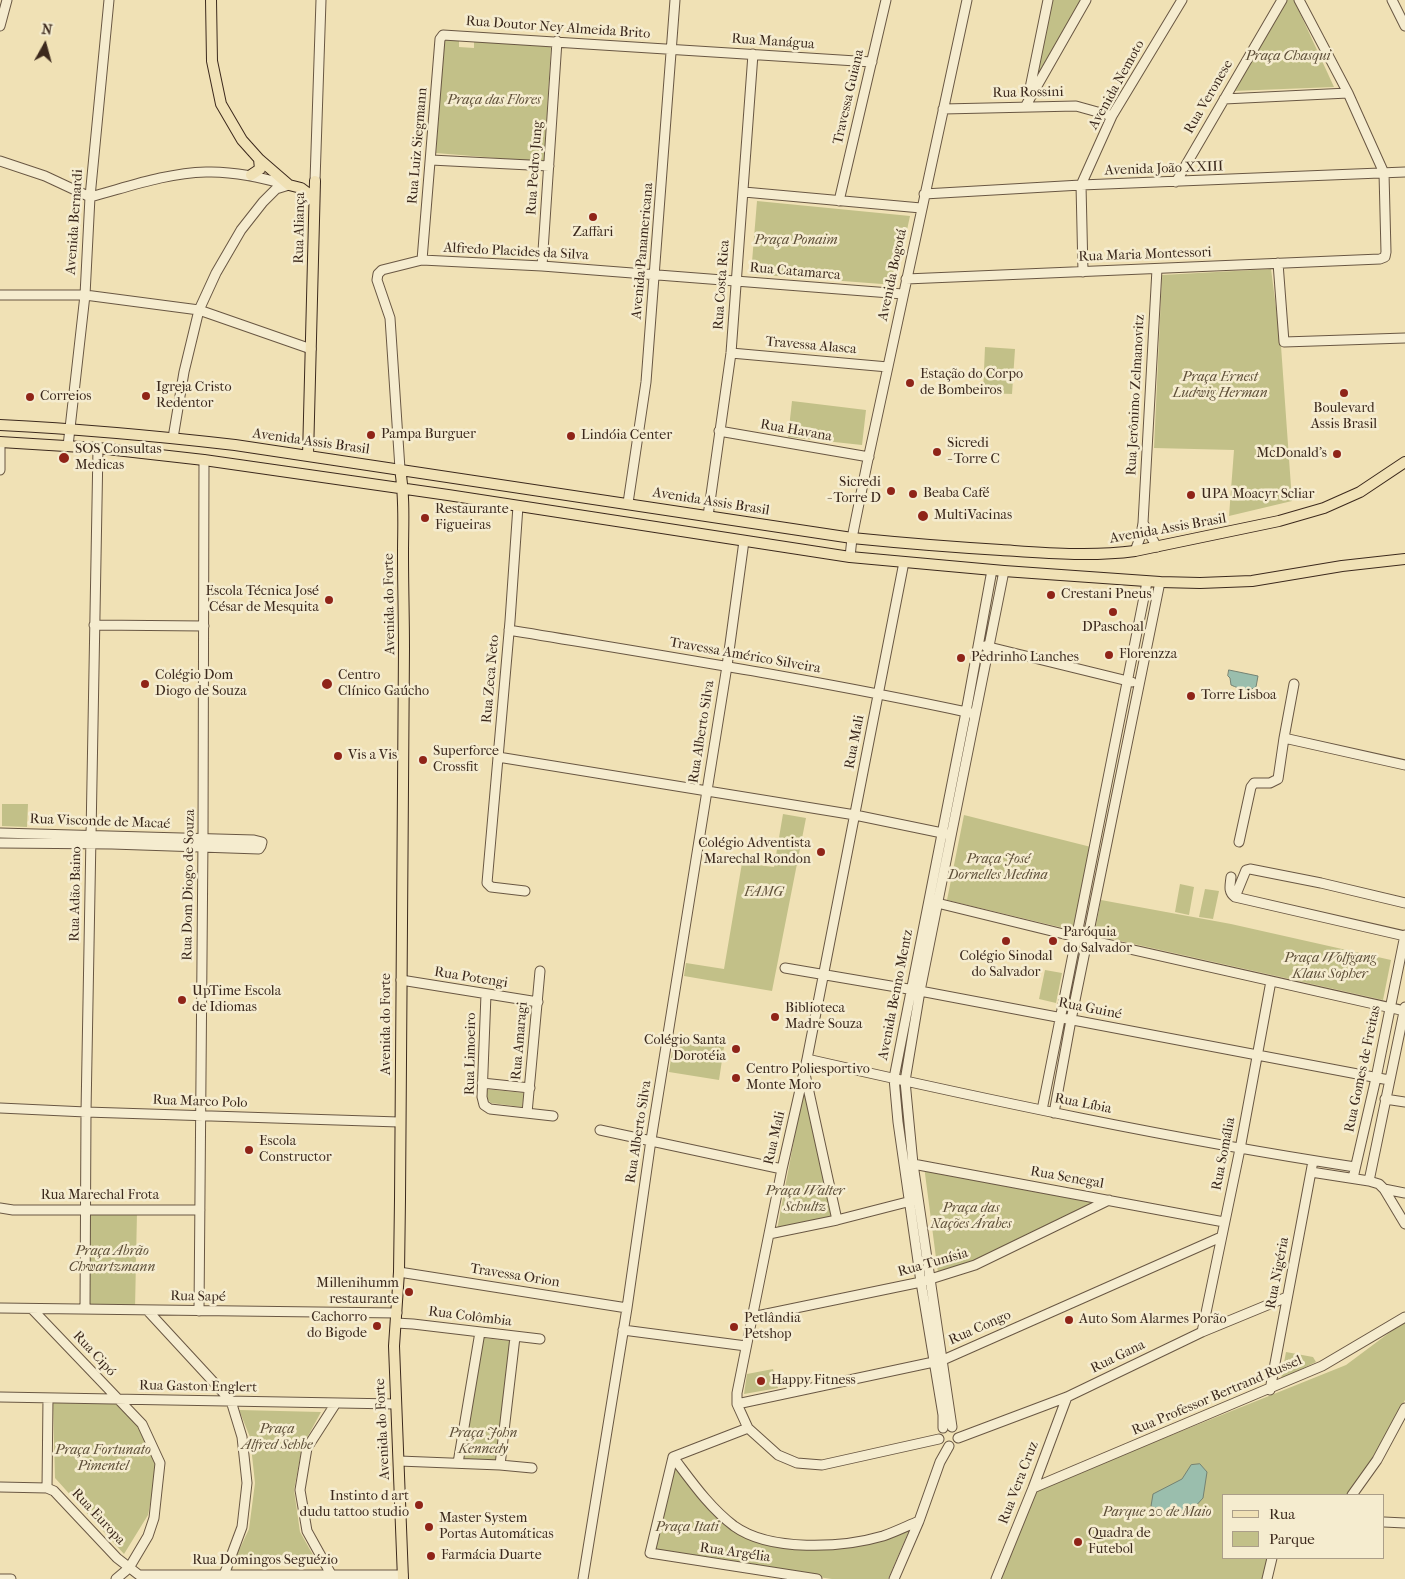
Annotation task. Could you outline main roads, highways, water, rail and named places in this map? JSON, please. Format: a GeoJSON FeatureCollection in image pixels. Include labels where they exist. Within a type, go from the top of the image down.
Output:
{"type":"FeatureCollection","features":[{"type":"Feature","properties":{"kind":"main road"},"geometry":{"type":"LineString","coordinates":[[211,0],[212,62],[221,104],[242,140],[259,158],[289,185],[301,188],[309,194],[314,202]]}},
{"type":"Feature","properties":{"kind":"main road"},"geometry":{"type":"LineString","coordinates":[[250,175],[260,168],[259,158]]}},
{"type":"Feature","properties":{"kind":"main road","name":"Rua Aliança"},"geometry":{"type":"LineString","coordinates":[[301,188],[307,188],[315,181],[308,456]]}},
{"type":"Feature","properties":{"kind":"main road","name":"Avenida Assis Brasil"},"geometry":{"type":"LineString","coordinates":[[0,425],[69,428],[173,438],[400,469],[852,538],[919,545],[1081,555],[1135,551],[1279,521],[1324,508],[1360,492],[1405,462]]}},
{"type":"Feature","properties":{"kind":"main road"},"geometry":{"type":"LineString","coordinates":[[0,442],[98,448],[204,460],[850,557],[1004,571],[1147,582],[1252,581],[1342,566],[1405,559]]}},
{"type":"Feature","properties":{"kind":"main road","name":"Avenida do Forte"},"geometry":{"type":"LineString","coordinates":[[400,469],[403,489],[404,648],[399,1272],[394,1346],[403,1577]]}},
{"type":"Feature","properties":{"kind":"place","name":"Zaffari"},"geometry":{"type":"Point","coordinates":[593,217]}},
{"type":"Feature","properties":{"kind":"place","name":"Estação do Corpo de Bombeiros"},"geometry":{"type":"Point","coordinates":[910,383]}},
{"type":"Feature","properties":{"kind":"place","name":"Boulevard Assis Brasil"},"geometry":{"type":"Point","coordinates":[1344,393]}},
{"type":"Feature","properties":{"kind":"place","name":"Igreja Cristo Redentor"},"geometry":{"type":"Point","coordinates":[146,396]}},
{"type":"Feature","properties":{"kind":"place","name":"Correios"},"geometry":{"type":"Point","coordinates":[30,397]}},
{"type":"Feature","properties":{"kind":"place","name":"Pampa Burguer"},"geometry":{"type":"Point","coordinates":[371,435]}},
{"type":"Feature","properties":{"kind":"place","name":"Lindóia Center"},"geometry":{"type":"Point","coordinates":[571,436]}},
{"type":"Feature","properties":{"kind":"place","name":"Sicredi - Torre C"},"geometry":{"type":"Point","coordinates":[937,452]}},
{"type":"Feature","properties":{"kind":"place","name":"McDonald's"},"geometry":{"type":"Point","coordinates":[1337,454]}},
{"type":"Feature","properties":{"kind":"place","name":"SOS Consultas Medicas"},"geometry":{"type":"Point","coordinates":[64,458]}},
{"type":"Feature","properties":{"kind":"place","name":"Sicredi - Torre D"},"geometry":{"type":"Point","coordinates":[891,491]}},
{"type":"Feature","properties":{"kind":"place","name":"Beaba Café"},"geometry":{"type":"Point","coordinates":[913,494]}},
{"type":"Feature","properties":{"kind":"place","name":"UPA Moacyr Scliar"},"geometry":{"type":"Point","coordinates":[1191,495]}},
{"type":"Feature","properties":{"kind":"place","name":"MultiVacinas"},"geometry":{"type":"Point","coordinates":[923,516]}},
{"type":"Feature","properties":{"kind":"place","name":"Restaurante Figueiras"},"geometry":{"type":"Point","coordinates":[425,518]}},
{"type":"Feature","properties":{"kind":"place","name":"Crestani Pneus"},"geometry":{"type":"Point","coordinates":[1051,595]}},
{"type":"Feature","properties":{"kind":"place","name":"Escola Técnica José César de Mesquita"},"geometry":{"type":"Point","coordinates":[329,600]}},
{"type":"Feature","properties":{"kind":"place","name":"DPaschoal"},"geometry":{"type":"Point","coordinates":[1113,612]}},
{"type":"Feature","properties":{"kind":"place","name":"Florenzza"},"geometry":{"type":"Point","coordinates":[1109,655]}},
{"type":"Feature","properties":{"kind":"place","name":"Pedrinho Lanches"},"geometry":{"type":"Point","coordinates":[961,658]}},
{"type":"Feature","properties":{"kind":"place","name":"Colégio Dom Diogo de Souza"},"geometry":{"type":"Point","coordinates":[145,684]}},
{"type":"Feature","properties":{"kind":"place","name":"Centro Clínico Gaúcho"},"geometry":{"type":"Point","coordinates":[327,684]}},
{"type":"Feature","properties":{"kind":"place","name":"Torre Lisboa"},"geometry":{"type":"Point","coordinates":[1191,696]}},
{"type":"Feature","properties":{"kind":"place","name":"Vis a Vis"},"geometry":{"type":"Point","coordinates":[338,756]}},
{"type":"Feature","properties":{"kind":"place","name":"Superforce Crossfit"},"geometry":{"type":"Point","coordinates":[423,760]}},
{"type":"Feature","properties":{"kind":"place","name":"Colégio Adventista Marechal Rondon"},"geometry":{"type":"Point","coordinates":[821,852]}},
{"type":"Feature","properties":{"kind":"place","name":"Colégio Sinodal do Salvador"},"geometry":{"type":"Point","coordinates":[1006,941]}},
{"type":"Feature","properties":{"kind":"place","name":"Paróquia do Salvador"},"geometry":{"type":"Point","coordinates":[1053,941]}},
{"type":"Feature","properties":{"kind":"place","name":"UpTime Escola de Idiomas"},"geometry":{"type":"Point","coordinates":[182,1000]}},
{"type":"Feature","properties":{"kind":"place","name":"Biblioteca Madre Souza"},"geometry":{"type":"Point","coordinates":[775,1017]}},
{"type":"Feature","properties":{"kind":"place","name":"Colégio Santa Dorotéia"},"geometry":{"type":"Point","coordinates":[736,1049]}},
{"type":"Feature","properties":{"kind":"place","name":"Centro Poliesportivo Monte Moro"},"geometry":{"type":"Point","coordinates":[736,1078]}},
{"type":"Feature","properties":{"kind":"place","name":"Escola Constructor"},"geometry":{"type":"Point","coordinates":[249,1150]}},
{"type":"Feature","properties":{"kind":"place","name":"Millenihumm restaurante"},"geometry":{"type":"Point","coordinates":[409,1292]}},
{"type":"Feature","properties":{"kind":"place","name":"Auto Som Alarmes Porão"},"geometry":{"type":"Point","coordinates":[1069,1320]}},
{"type":"Feature","properties":{"kind":"place","name":"Cachorro do Bigode"},"geometry":{"type":"Point","coordinates":[377,1326]}},
{"type":"Feature","properties":{"kind":"place","name":"Petlândia Petshop"},"geometry":{"type":"Point","coordinates":[734,1327]}},
{"type":"Feature","properties":{"kind":"place","name":"Happy Fitness"},"geometry":{"type":"Point","coordinates":[761,1381]}},
{"type":"Feature","properties":{"kind":"place","name":"Instinto d art dudu tattoo studio"},"geometry":{"type":"Point","coordinates":[419,1505]}},
{"type":"Feature","properties":{"kind":"place","name":"Master System Portas Automáticas"},"geometry":{"type":"Point","coordinates":[429,1527]}},
{"type":"Feature","properties":{"kind":"place","name":"Quadra de Futebol"},"geometry":{"type":"Point","coordinates":[1078,1542]}},
{"type":"Feature","properties":{"kind":"place","name":"Farmácia Duarte"},"geometry":{"type":"Point","coordinates":[431,1556]}},
{"type":"Feature","properties":{"kind":"park label","name":"Praça Chasqui"},"geometry":{"type":"Point","coordinates":[1288,57]}},
{"type":"Feature","properties":{"kind":"park label","name":"Praça das Flores"},"geometry":{"type":"Point","coordinates":[494,101]}},
{"type":"Feature","properties":{"kind":"park label","name":"Praça Ponaim"},"geometry":{"type":"Point","coordinates":[796,241]}},
{"type":"Feature","properties":{"kind":"park label","name":"Praça Ernest Ludwig Herman"},"geometry":{"type":"Point","coordinates":[1220,386]}},
{"type":"Feature","properties":{"kind":"park label","name":"Praça José Dornelles Medina"},"geometry":{"type":"Point","coordinates":[998,868]}},
{"type":"Feature","properties":{"kind":"park label","name":"FAMG"},"geometry":{"type":"Point","coordinates":[764,893]}},
{"type":"Feature","properties":{"kind":"park label","name":"Praça Wolfgang Klaus Sopher"},"geometry":{"type":"Point","coordinates":[1330,968]}},
{"type":"Feature","properties":{"kind":"park label","name":"Praça Walter Schultz"},"geometry":{"type":"Point","coordinates":[805,1200]}},
{"type":"Feature","properties":{"kind":"park label","name":"Praça das Nações Árabes"},"geometry":{"type":"Point","coordinates":[971,1218]}},
{"type":"Feature","properties":{"kind":"park label","name":"Praça Abrão Chwartzmann"},"geometry":{"type":"Point","coordinates":[112,1260]}},
{"type":"Feature","properties":{"kind":"park label","name":"Praça Alfred Sehbe"},"geometry":{"type":"Point","coordinates":[277,1438]}},
{"type":"Feature","properties":{"kind":"park label","name":"Praça John Kennedy"},"geometry":{"type":"Point","coordinates":[483,1442]}},
{"type":"Feature","properties":{"kind":"park label","name":"Praça Fortunato Pimentel"},"geometry":{"type":"Point","coordinates":[103,1459]}},
{"type":"Feature","properties":{"kind":"park label","name":"Parque 20 de Maio"},"geometry":{"type":"Point","coordinates":[1157,1513]}},
{"type":"Feature","properties":{"kind":"park label","name":"Praça Itati"},"geometry":{"type":"Point","coordinates":[687,1528]}}]}
